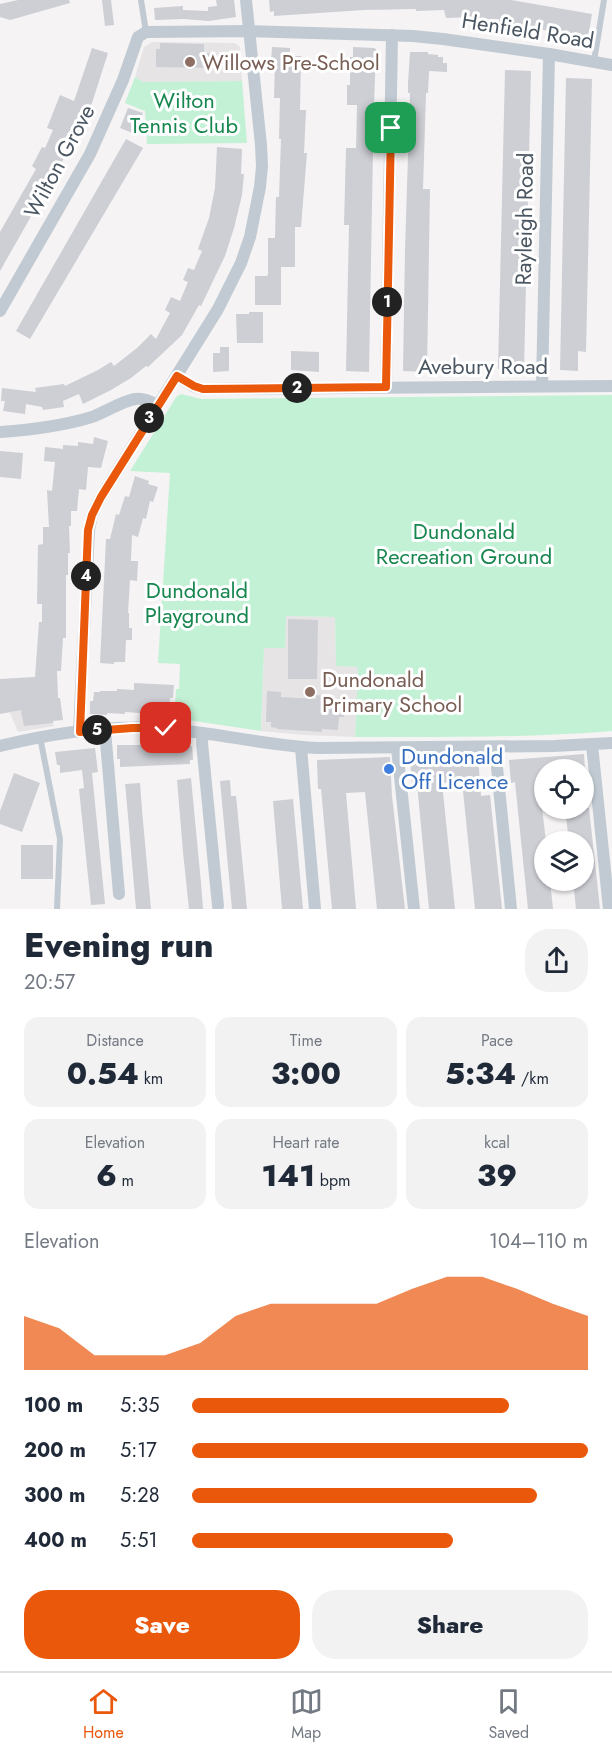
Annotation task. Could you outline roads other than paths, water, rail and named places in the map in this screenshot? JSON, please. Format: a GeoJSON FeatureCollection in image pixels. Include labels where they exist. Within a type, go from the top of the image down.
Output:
{"type":"FeatureCollection","features":[{"type":"Feature","properties":{"kind":"street"},"geometry":{"type":"LineString","coordinates":[[80,732],[88,530],[92,515],[231,284],[247,245],[256,210],[260,187],[261,145],[246,0]]}},
{"type":"Feature","properties":{"kind":"street","name":"Henfield Road"},"geometry":{"type":"LineString","coordinates":[[148,31],[392,35],[443,39],[612,65]]}},
{"type":"Feature","properties":{"kind":"street","name":"Wilton Grove"},"geometry":{"type":"LineString","coordinates":[[0,311],[90,154],[123,80],[138,37],[148,31]]}},
{"type":"Feature","properties":{"kind":"street"},"geometry":{"type":"LineString","coordinates":[[386,387],[392,35]]}},
{"type":"Feature","properties":{"kind":"street","name":"Rayleigh Road"},"geometry":{"type":"LineString","coordinates":[[542,386],[549,54]]}},
{"type":"Feature","properties":{"kind":"street","name":"Avebury Road"},"geometry":{"type":"LineString","coordinates":[[177,376],[203,389],[612,386]]}},
{"type":"Feature","properties":{"kind":"street"},"geometry":{"type":"LineString","coordinates":[[0,432],[76,422],[133,399],[143,399],[158,405]]}},
{"type":"Feature","properties":{"kind":"street"},"geometry":{"type":"LineString","coordinates":[[0,746],[40,737],[80,732],[149,728],[203,733],[301,748],[495,747],[612,743]]}},
{"type":"Feature","properties":{"kind":"street"},"geometry":{"type":"LineString","coordinates":[[105,730],[119,894]]}},
{"type":"Feature","properties":{"kind":"street"},"geometry":{"type":"LineString","coordinates":[[203,733],[202,743],[218,906]]}},
{"type":"Feature","properties":{"kind":"street"},"geometry":{"type":"LineString","coordinates":[[592,745],[609,909]]}},
{"type":"Feature","properties":{"kind":"street"},"geometry":{"type":"LineString","coordinates":[[495,747],[511,909]]}},
{"type":"Feature","properties":{"kind":"street"},"geometry":{"type":"LineString","coordinates":[[301,748],[315,909]]}},
{"type":"Feature","properties":{"kind":"street"},"geometry":{"type":"LineString","coordinates":[[397,748],[414,909]]}},
{"type":"Feature","properties":{"kind":"lane"},"geometry":{"type":"LineString","coordinates":[[141,0],[148,31]]}},
{"type":"Feature","properties":{"kind":"lane"},"geometry":{"type":"LineString","coordinates":[[594,61],[604,0]]}},
{"type":"Feature","properties":{"kind":"lane"},"geometry":{"type":"LineString","coordinates":[[40,737],[60,839],[57,909]]}},
{"type":"Feature","properties":{"kind":"place","name":"Willows Pre-School"},"geometry":{"type":"Point","coordinates":[190,62]}},
{"type":"Feature","properties":{"kind":"place","name":"Dundonald Primary School"},"geometry":{"type":"Point","coordinates":[310,692]}},
{"type":"Feature","properties":{"kind":"place","name":"Dundonald Off Licence"},"geometry":{"type":"Point","coordinates":[389,769]}},
{"type":"Feature","properties":{"kind":"park label","name":"Wilton Tennis Club"},"geometry":{"type":"Point","coordinates":[184,112]}},
{"type":"Feature","properties":{"kind":"park label","name":"Dundonald Recreation Ground"},"geometry":{"type":"Point","coordinates":[464,544]}},
{"type":"Feature","properties":{"kind":"park label","name":"Dundonald Playground"},"geometry":{"type":"Point","coordinates":[197,602]}}]}
